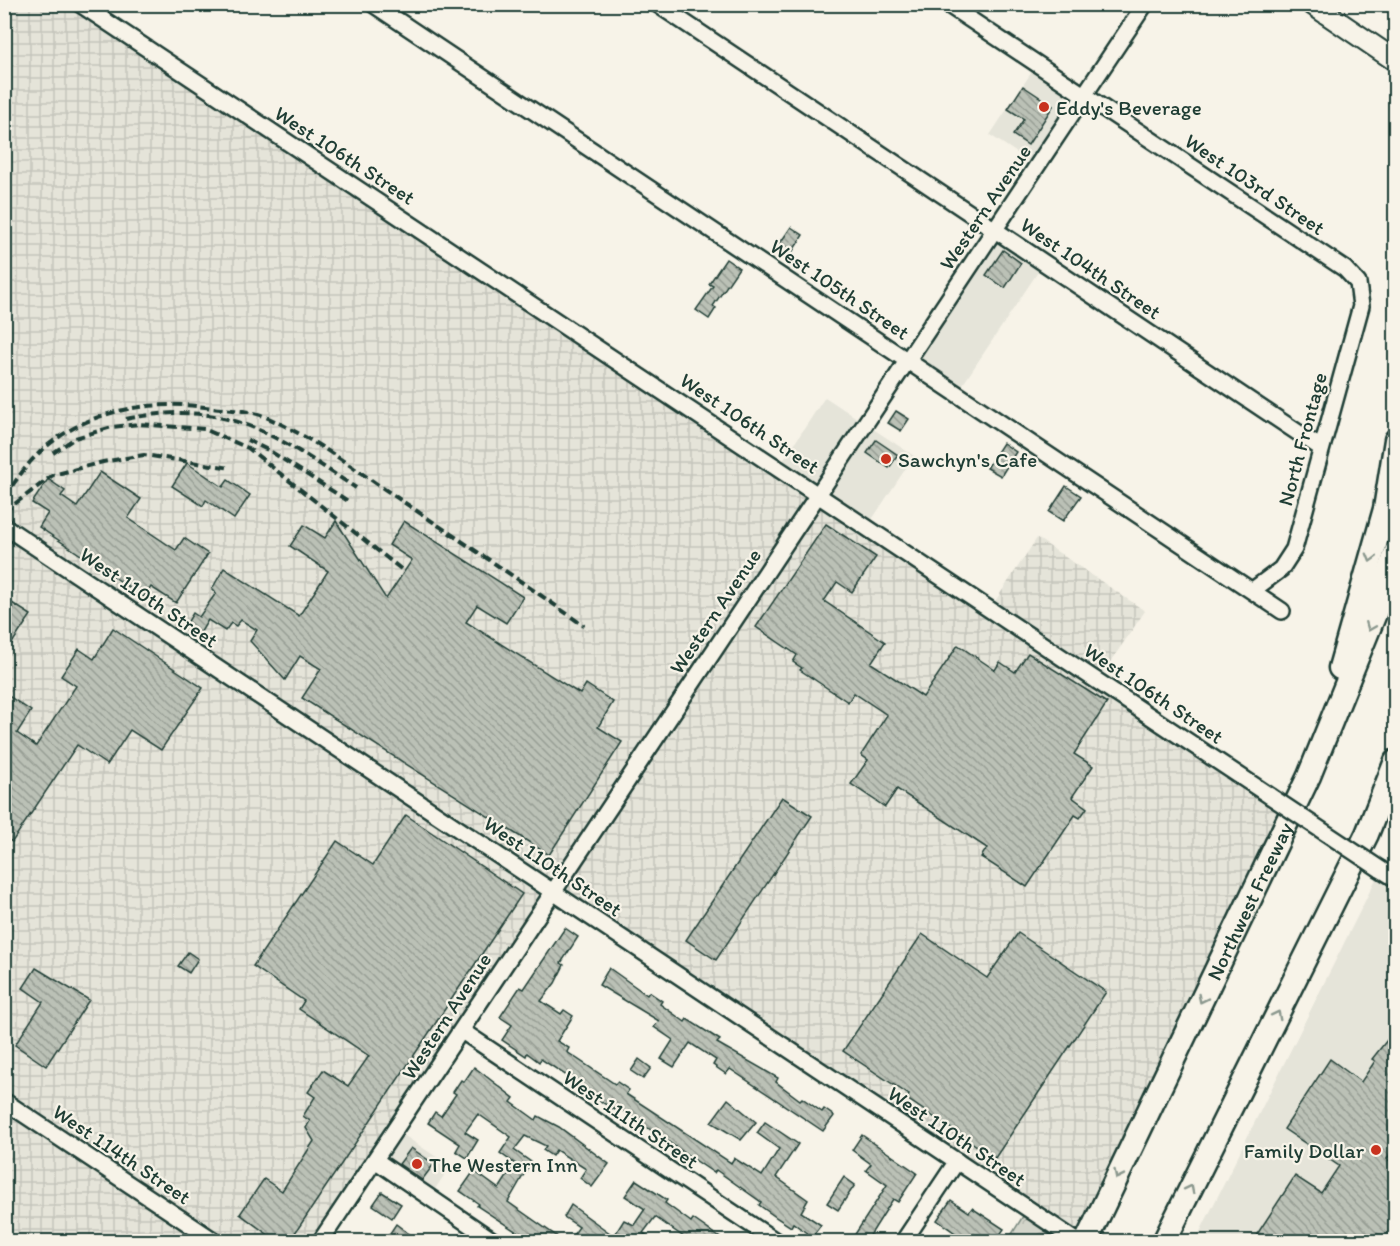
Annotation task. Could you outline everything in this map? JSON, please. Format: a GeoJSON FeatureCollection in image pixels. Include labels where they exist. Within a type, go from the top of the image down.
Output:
{"type":"FeatureCollection","features":[{"type":"Feature","properties":{"kind":"highway"},"geometry":{"type":"LineString","coordinates":[[1310,776],[1385,509],[1395,440]]}},
{"type":"Feature","properties":{"kind":"highway","name":"Northwest Freeway"},"geometry":{"type":"LineString","coordinates":[[1086,1242],[1310,776],[1377,611],[1395,552]]}},
{"type":"Feature","properties":{"kind":"highway"},"geometry":{"type":"LineString","coordinates":[[1164,1242],[1367,834],[1395,761]]}},
{"type":"Feature","properties":{"kind":"highway"},"geometry":{"type":"LineString","coordinates":[[1367,834],[1395,794]]}},
{"type":"Feature","properties":{"kind":"main road"},"geometry":{"type":"LineString","coordinates":[[1312,4],[1395,61]]}},
{"type":"Feature","properties":{"kind":"street","name":"West 106th Street"},"geometry":{"type":"LineString","coordinates":[[80,4],[1395,879]]}},
{"type":"Feature","properties":{"kind":"street","name":"West 105th Street"},"geometry":{"type":"LineString","coordinates":[[373,4],[1282,611]]}},
{"type":"Feature","properties":{"kind":"street","name":"West 104th Street"},"geometry":{"type":"LineString","coordinates":[[657,4],[1321,448]]}},
{"type":"Feature","properties":{"kind":"street","name":"West 103rd Street"},"geometry":{"type":"LineString","coordinates":[[947,4],[1345,269],[1358,283]]}},
{"type":"Feature","properties":{"kind":"street","name":"Western Avenue"},"geometry":{"type":"LineString","coordinates":[[320,1242],[1145,4]]}},
{"type":"Feature","properties":{"kind":"street","name":"North Frontage"},"geometry":{"type":"LineString","coordinates":[[1253,590],[1278,572],[1291,555],[1361,306],[1358,283]]}},
{"type":"Feature","properties":{"kind":"street","name":"West 110th Street"},"geometry":{"type":"LineString","coordinates":[[4,526],[1078,1242]]}},
{"type":"Feature","properties":{"kind":"street","name":"West 111th Street"},"geometry":{"type":"LineString","coordinates":[[462,1031],[777,1242]]}},
{"type":"Feature","properties":{"kind":"street","name":"West 114th Street"},"geometry":{"type":"LineString","coordinates":[[4,1101],[216,1242]]}},
{"type":"Feature","properties":{"kind":"street"},"geometry":{"type":"LineString","coordinates":[[375,1160],[495,1242]]}},
{"type":"Feature","properties":{"kind":"street"},"geometry":{"type":"LineString","coordinates":[[903,1242],[957,1161]]}},
{"type":"Feature","properties":{"kind":"shaded area"},"geometry":{"type":"Polygon","coordinates":[[[5,5],[80,5],[990,609],[1037,538],[1145,611],[1098,680],[1290,808],[1085,1241],[553,892],[320,1241],[5,1242],[5,5]]]}},
{"type":"Feature","properties":{"kind":"shaded area"},"geometry":{"type":"Polygon","coordinates":[[[1037,64],[1085,97],[1038,167],[990,135],[1037,64]]]}},
{"type":"Feature","properties":{"kind":"shaded area"},"geometry":{"type":"Polygon","coordinates":[[[995,230],[1044,263],[957,393],[907,359],[995,230]]]}},
{"type":"Feature","properties":{"kind":"shaded area"},"geometry":{"type":"Polygon","coordinates":[[[825,397],[914,456],[867,527],[779,467],[825,397]]]}},
{"type":"Feature","properties":{"kind":"shaded area"},"geometry":{"type":"Polygon","coordinates":[[[1378,875],[1396,887],[1395,1241],[1195,1242],[1378,875]]]}},
{"type":"Feature","properties":{"kind":"shaded area"},"geometry":{"type":"Polygon","coordinates":[[[396,1130],[450,1166],[430,1197],[375,1160],[396,1130]]]}},
{"type":"Feature","properties":{"kind":"green space"},"geometry":{"type":"Polygon","coordinates":[[[1028,1208],[1079,1242],[1007,1242],[1028,1208]]]}},
{"type":"Feature","properties":{"kind":"building"},"geometry":{"type":"Polygon","coordinates":[[[1023,86],[1053,106],[1028,145],[1013,135],[1024,119],[1008,109],[1023,86]]]}},
{"type":"Feature","properties":{"kind":"building"},"geometry":{"type":"Polygon","coordinates":[[[791,227],[803,235],[791,254],[778,246],[791,227]]]}},
{"type":"Feature","properties":{"kind":"building"},"geometry":{"type":"Polygon","coordinates":[[[1003,250],[1021,263],[1005,288],[986,275],[1003,250]]]}},
{"type":"Feature","properties":{"kind":"building"},"geometry":{"type":"Polygon","coordinates":[[[726,259],[739,268],[713,306],[716,308],[709,319],[696,310],[713,286],[709,284],[726,259]]]}},
{"type":"Feature","properties":{"kind":"building"},"geometry":{"type":"Polygon","coordinates":[[[896,411],[909,419],[901,431],[888,423],[896,411]]]}},
{"type":"Feature","properties":{"kind":"building","name":"Sawchyn's Cafe"},"geometry":{"type":"Polygon","coordinates":[[[876,440],[898,455],[889,468],[867,453],[876,440]]]}},
{"type":"Feature","properties":{"kind":"building"},"geometry":{"type":"Polygon","coordinates":[[[1003,443],[1016,452],[1001,476],[987,468],[1003,443]]]}},
{"type":"Feature","properties":{"kind":"building"},"geometry":{"type":"Polygon","coordinates":[[[187,463],[223,487],[228,480],[250,495],[234,519],[206,500],[203,506],[172,486],[187,463]]]}},
{"type":"Feature","properties":{"kind":"building"},"geometry":{"type":"Polygon","coordinates":[[[100,472],[141,499],[128,518],[176,550],[184,538],[208,554],[176,603],[151,587],[144,597],[39,527],[48,513],[32,503],[48,479],[65,491],[61,496],[77,507],[100,472]]]}},
{"type":"Feature","properties":{"kind":"building"},"geometry":{"type":"Polygon","coordinates":[[[1066,486],[1081,496],[1063,521],[1049,512],[1066,486]]]}},
{"type":"Feature","properties":{"kind":"building"},"geometry":{"type":"Polygon","coordinates":[[[336,521],[386,599],[412,560],[389,545],[404,521],[523,597],[506,623],[477,605],[466,622],[580,694],[586,684],[613,702],[598,727],[622,742],[549,855],[302,698],[321,669],[300,656],[285,680],[250,641],[257,630],[241,620],[236,626],[231,623],[225,631],[208,620],[199,635],[185,626],[193,613],[199,617],[216,593],[212,589],[224,568],[299,616],[328,571],[290,546],[304,525],[325,538],[336,521]]]}},
{"type":"Feature","properties":{"kind":"building"},"geometry":{"type":"Polygon","coordinates":[[[826,524],[876,557],[852,592],[837,582],[824,601],[885,642],[871,663],[923,697],[958,645],[995,670],[1000,662],[1015,672],[1028,653],[1107,703],[1074,754],[1093,766],[1072,797],[1087,808],[1080,818],[1075,815],[1027,887],[981,857],[987,848],[897,789],[885,807],[851,784],[868,760],[861,755],[887,715],[854,693],[848,702],[800,670],[802,668],[793,662],[797,655],[756,627],[826,524]]]}},
{"type":"Feature","properties":{"kind":"building"},"geometry":{"type":"Polygon","coordinates":[[[4,598],[31,615],[4,655],[4,598]]]}},
{"type":"Feature","properties":{"kind":"building"},"geometry":{"type":"Polygon","coordinates":[[[113,628],[203,688],[161,750],[130,730],[107,765],[77,745],[12,842],[4,837],[4,693],[31,711],[17,733],[36,746],[76,686],[61,676],[79,649],[94,659],[113,628]]]}},
{"type":"Feature","properties":{"kind":"building"},"geometry":{"type":"Polygon","coordinates":[[[782,797],[812,816],[716,960],[686,940],[782,797]]]}},
{"type":"Feature","properties":{"kind":"building"},"geometry":{"type":"Polygon","coordinates":[[[406,815],[522,894],[289,1242],[278,1242],[240,1214],[264,1179],[282,1191],[314,1141],[306,1128],[310,1121],[303,1116],[315,1097],[308,1092],[323,1070],[348,1086],[369,1056],[299,1009],[304,1001],[253,966],[337,841],[373,865],[406,815]]]}},
{"type":"Feature","properties":{"kind":"building"},"geometry":{"type":"Polygon","coordinates":[[[565,928],[578,937],[561,963],[564,965],[555,983],[541,1001],[561,1014],[564,1010],[573,1016],[557,1041],[569,1048],[567,1052],[615,1084],[617,1082],[629,1090],[626,1094],[731,1163],[734,1158],[762,1176],[779,1149],[757,1133],[765,1122],[798,1144],[776,1177],[808,1200],[801,1212],[821,1225],[812,1237],[793,1223],[791,1227],[777,1218],[759,1205],[761,1202],[716,1170],[714,1173],[617,1107],[615,1110],[541,1059],[539,1062],[527,1053],[526,1056],[502,1040],[512,1025],[500,1017],[520,987],[524,989],[565,928]]]}},
{"type":"Feature","properties":{"kind":"building"},"geometry":{"type":"Polygon","coordinates":[[[1018,933],[1106,992],[995,1158],[907,1099],[909,1095],[843,1051],[922,934],[987,978],[1018,933]]]}},
{"type":"Feature","properties":{"kind":"building"},"geometry":{"type":"Polygon","coordinates":[[[188,952],[198,959],[189,973],[178,966],[188,952]]]}},
{"type":"Feature","properties":{"kind":"building"},"geometry":{"type":"Polygon","coordinates":[[[36,968],[89,1000],[46,1066],[15,1045],[43,1002],[23,988],[36,968]]]}},
{"type":"Feature","properties":{"kind":"building"},"geometry":{"type":"Polygon","coordinates":[[[609,968],[647,995],[649,992],[662,1001],[660,1004],[685,1022],[687,1019],[720,1040],[717,1043],[778,1078],[776,1082],[800,1100],[802,1098],[822,1112],[824,1109],[834,1116],[823,1131],[730,1069],[726,1074],[713,1065],[716,1060],[690,1043],[674,1067],[661,1059],[673,1040],[654,1027],[659,1021],[599,985],[609,968]]]}},
{"type":"Feature","properties":{"kind":"building"},"geometry":{"type":"Polygon","coordinates":[[[1395,1030],[1395,1146],[1387,1159],[1395,1165],[1395,1242],[1252,1242],[1295,1176],[1321,1193],[1339,1166],[1284,1129],[1330,1059],[1361,1082],[1375,1061],[1372,1059],[1395,1030]]]}},
{"type":"Feature","properties":{"kind":"building"},"geometry":{"type":"Polygon","coordinates":[[[639,1059],[651,1068],[643,1079],[631,1071],[639,1059]]]}},
{"type":"Feature","properties":{"kind":"building"},"geometry":{"type":"Polygon","coordinates":[[[474,1067],[514,1098],[511,1102],[536,1120],[538,1116],[559,1127],[609,1164],[592,1187],[580,1178],[586,1169],[556,1150],[552,1156],[543,1150],[546,1146],[525,1136],[514,1150],[531,1162],[508,1202],[565,1242],[532,1242],[477,1206],[479,1204],[460,1191],[474,1171],[499,1189],[515,1164],[500,1153],[511,1137],[478,1114],[465,1132],[478,1140],[467,1158],[456,1151],[460,1144],[428,1123],[435,1112],[441,1116],[456,1094],[453,1092],[461,1080],[464,1082],[474,1067]]]}},
{"type":"Feature","properties":{"kind":"building"},"geometry":{"type":"Polygon","coordinates":[[[728,1099],[756,1122],[741,1140],[711,1122],[728,1099]]]}},
{"type":"Feature","properties":{"kind":"building"},"geometry":{"type":"Polygon","coordinates":[[[862,1135],[917,1173],[898,1202],[893,1199],[866,1242],[850,1242],[887,1185],[866,1170],[871,1164],[852,1150],[862,1135]]]}},
{"type":"Feature","properties":{"kind":"building","name":"The Western Inn"},"geometry":{"type":"Polygon","coordinates":[[[411,1148],[434,1164],[422,1180],[399,1164],[411,1148]]]}},
{"type":"Feature","properties":{"kind":"building"},"geometry":{"type":"Polygon","coordinates":[[[844,1177],[855,1185],[838,1210],[827,1203],[844,1177]]]}},
{"type":"Feature","properties":{"kind":"building"},"geometry":{"type":"Polygon","coordinates":[[[636,1180],[667,1200],[665,1203],[691,1222],[693,1219],[726,1242],[691,1242],[655,1217],[643,1233],[657,1242],[568,1242],[579,1227],[564,1217],[571,1205],[614,1236],[624,1220],[634,1225],[645,1209],[625,1196],[636,1180]]]}},
{"type":"Feature","properties":{"kind":"building"},"geometry":{"type":"Polygon","coordinates":[[[382,1192],[401,1204],[392,1218],[373,1205],[382,1192]]]}},
{"type":"Feature","properties":{"kind":"building"},"geometry":{"type":"Polygon","coordinates":[[[951,1200],[969,1212],[972,1208],[1004,1229],[995,1242],[985,1242],[974,1234],[968,1242],[937,1220],[951,1200]]]}},
{"type":"Feature","properties":{"kind":"building"},"geometry":{"type":"Polygon","coordinates":[[[396,1224],[420,1242],[384,1242],[396,1224]]]}},
{"type":"Feature","properties":{"kind":"railway"},"geometry":{"type":"LineString","coordinates":[[4,497],[28,464],[50,443],[92,419],[139,407],[163,405],[188,405],[255,413],[300,434],[337,457],[584,626]]}},
{"type":"Feature","properties":{"kind":"railway"},"geometry":{"type":"LineString","coordinates":[[126,419],[193,413],[222,418],[274,437],[356,488]]}},
{"type":"Feature","properties":{"kind":"railway"},"geometry":{"type":"LineString","coordinates":[[53,453],[75,438],[112,427],[139,424],[204,429],[248,448],[401,569]]}},
{"type":"Feature","properties":{"kind":"railway"},"geometry":{"type":"LineString","coordinates":[[247,440],[270,451],[348,501]]}},
{"type":"Feature","properties":{"kind":"railway"},"geometry":{"type":"LineString","coordinates":[[4,512],[53,475],[103,462],[144,455],[231,468]]}},
{"type":"Feature","properties":{"kind":"place","name":"Eddy's Beverage"},"geometry":{"type":"Point","coordinates":[1044,107]}},
{"type":"Feature","properties":{"kind":"place","name":"Sawchyn's Cafe"},"geometry":{"type":"Point","coordinates":[886,459]}},
{"type":"Feature","properties":{"kind":"place","name":"Family Dollar"},"geometry":{"type":"Point","coordinates":[1376,1150]}},
{"type":"Feature","properties":{"kind":"place","name":"The Western Inn"},"geometry":{"type":"Point","coordinates":[417,1164]}}]}
